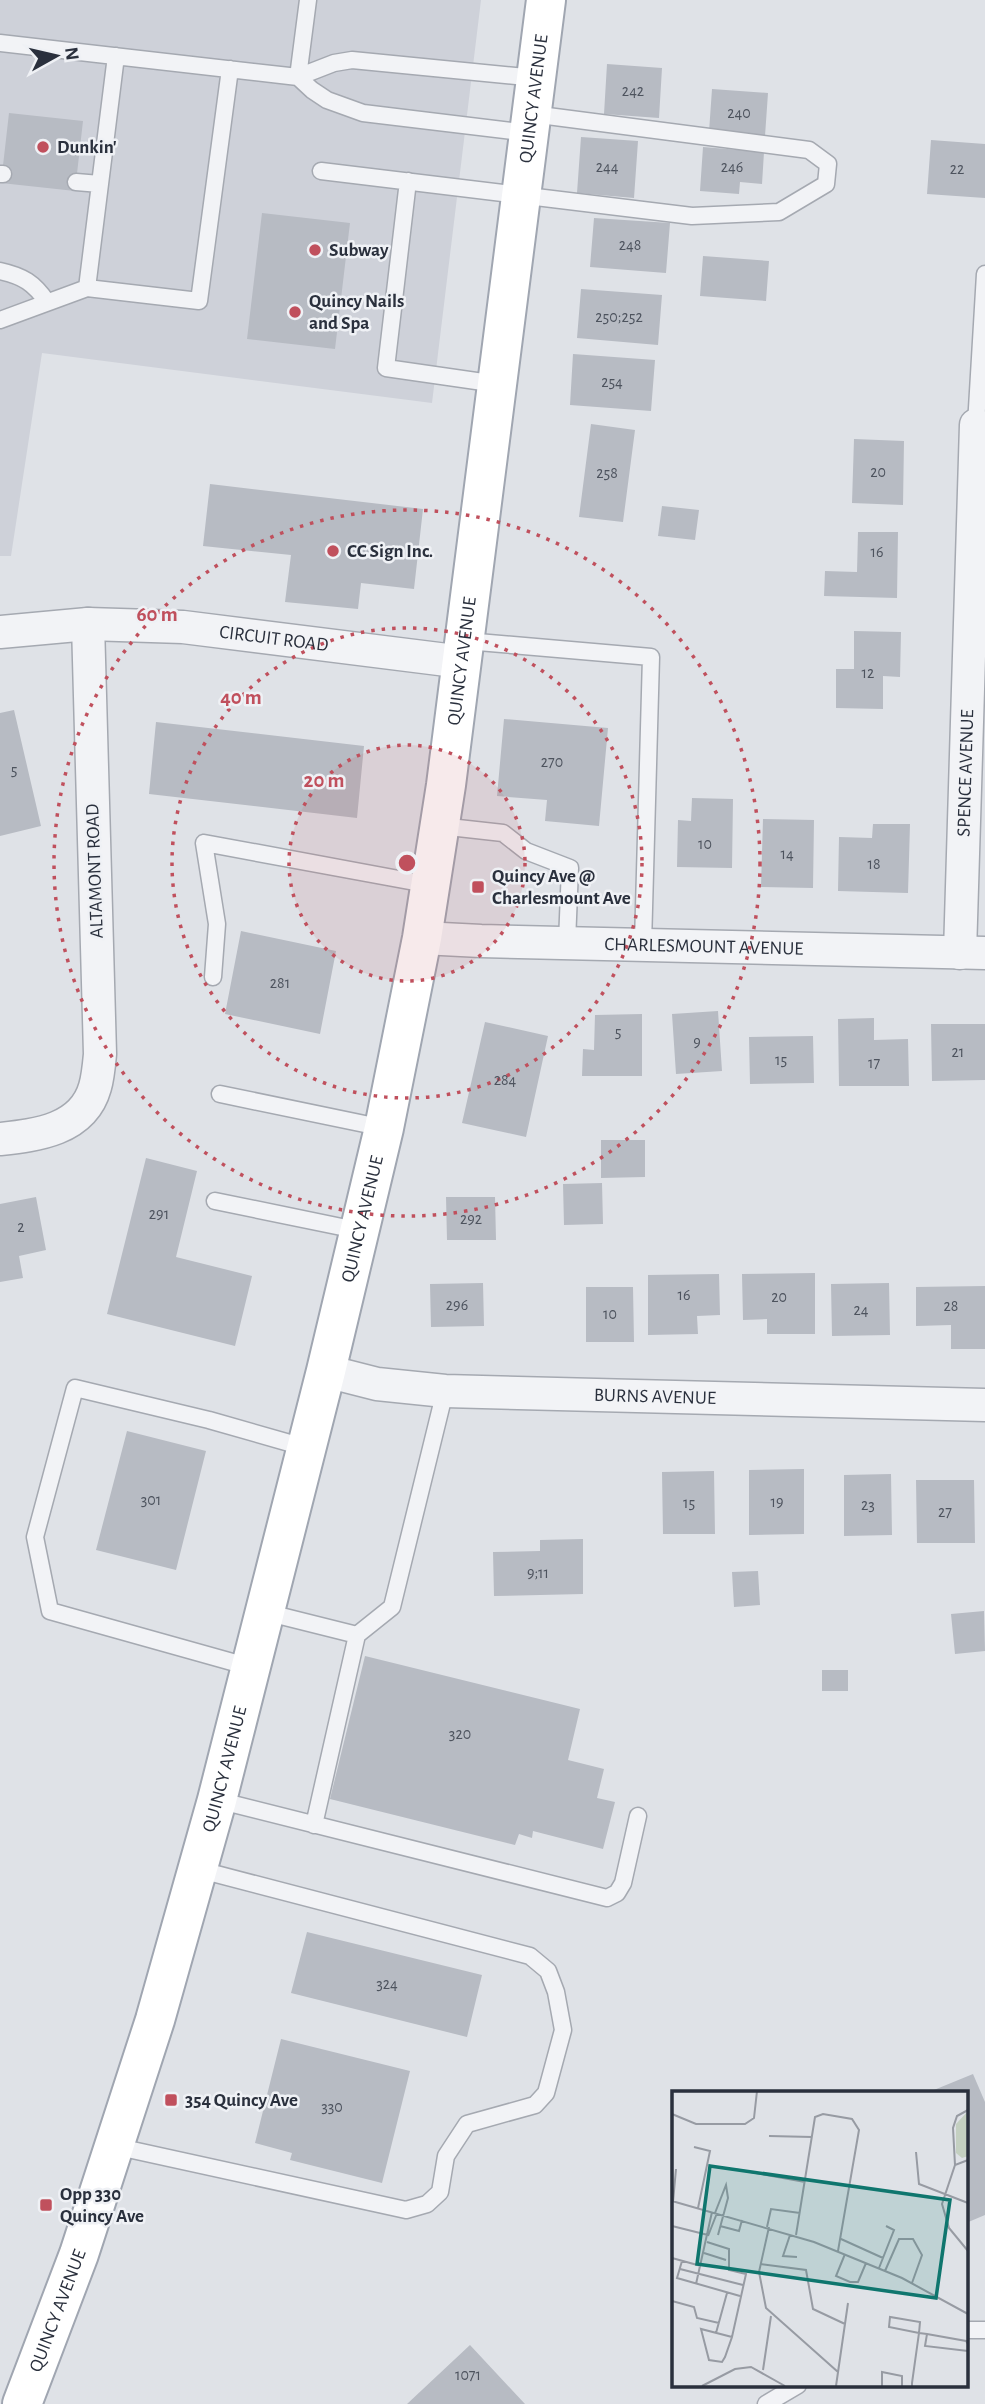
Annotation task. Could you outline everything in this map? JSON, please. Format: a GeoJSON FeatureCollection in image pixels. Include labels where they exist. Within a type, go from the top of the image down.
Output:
{"type":"FeatureCollection","features":[{"type":"Feature","properties":{"kind":"main road","name":"QUINCY AVENUE"},"geometry":{"type":"LineString","coordinates":[[22,2404],[79,2254],[155,2020],[217,1800],[307,1448],[384,1128],[422,938],[440,826],[546,0]]}},
{"type":"Feature","properties":{"kind":"street","name":"SPENCE AVENUE"},"geometry":{"type":"LineString","coordinates":[[973,953],[976,425]]}},
{"type":"Feature","properties":{"kind":"street","name":"CIRCUIT ROAD"},"geometry":{"type":"LineString","coordinates":[[0,632],[89,624],[183,627],[464,651]]}},
{"type":"Feature","properties":{"kind":"street","name":"ALTAMONT ROAD"},"geometry":{"type":"LineString","coordinates":[[0,1139],[35,1136],[58,1128],[80,1113],[95,1089],[100,1054],[89,624]]}},
{"type":"Feature","properties":{"kind":"street","name":"CHARLESMOUNT AVENUE"},"geometry":{"type":"LineString","coordinates":[[422,938],[481,942],[973,953]]}},
{"type":"Feature","properties":{"kind":"street","name":"BURNS AVENUE"},"geometry":{"type":"LineString","coordinates":[[326,1371],[377,1384],[445,1391],[985,1405]]}},
{"type":"Feature","properties":{"kind":"lane"},"geometry":{"type":"LineString","coordinates":[[298,77],[308,0]]}},
{"type":"Feature","properties":{"kind":"lane"},"geometry":{"type":"LineString","coordinates":[[0,43],[298,77],[326,65],[352,60],[532,108],[808,150],[828,164],[826,184],[779,212],[692,216],[321,171]]}},
{"type":"Feature","properties":{"kind":"lane"},"geometry":{"type":"LineString","coordinates":[[88,288],[116,56]]}},
{"type":"Feature","properties":{"kind":"lane"},"geometry":{"type":"LineString","coordinates":[[0,320],[88,288],[200,301],[230,69]]}},
{"type":"Feature","properties":{"kind":"lane"},"geometry":{"type":"LineString","coordinates":[[298,77],[327,100],[363,113],[532,108]]}},
{"type":"Feature","properties":{"kind":"lane"},"geometry":{"type":"LineString","coordinates":[[408,181],[386,368],[497,384]]}},
{"type":"Feature","properties":{"kind":"lane"},"geometry":{"type":"LineString","coordinates":[[76,182],[100,184]]}},
{"type":"Feature","properties":{"kind":"lane"},"geometry":{"type":"LineString","coordinates":[[0,271],[20,275],[36,286],[47,302]]}},
{"type":"Feature","properties":{"kind":"lane"},"geometry":{"type":"LineString","coordinates":[[976,425],[985,274]]}},
{"type":"Feature","properties":{"kind":"lane"},"geometry":{"type":"LineString","coordinates":[[464,651],[651,657],[643,944]]}},
{"type":"Feature","properties":{"kind":"lane"},"geometry":{"type":"LineString","coordinates":[[440,826],[503,833],[526,851],[570,868],[567,942]]}},
{"type":"Feature","properties":{"kind":"lane"},"geometry":{"type":"LineString","coordinates":[[213,977],[217,924],[204,843],[431,885]]}},
{"type":"Feature","properties":{"kind":"lane"},"geometry":{"type":"LineString","coordinates":[[220,1094],[384,1128]]}},
{"type":"Feature","properties":{"kind":"lane"},"geometry":{"type":"LineString","coordinates":[[215,1201],[360,1231]]}},
{"type":"Feature","properties":{"kind":"lane"},"geometry":{"type":"LineString","coordinates":[[250,1667],[50,1611],[35,1537],[75,1388],[209,1420],[307,1448]]}},
{"type":"Feature","properties":{"kind":"lane"},"geometry":{"type":"LineString","coordinates":[[314,1825],[357,1635],[392,1607],[445,1391]]}},
{"type":"Feature","properties":{"kind":"lane"},"geometry":{"type":"LineString","coordinates":[[265,1612],[357,1635]]}},
{"type":"Feature","properties":{"kind":"lane"},"geometry":{"type":"LineString","coordinates":[[217,1800],[607,1898],[617,1893],[623,1883],[638,1816]]}},
{"type":"Feature","properties":{"kind":"lane"},"geometry":{"type":"LineString","coordinates":[[114,2147],[406,2210],[427,2204],[440,2192],[446,2156],[467,2124],[535,2105],[546,2093],[563,2030],[556,1992],[548,1971],[530,1955],[197,1869]]}},
{"type":"Feature","properties":{"kind":"lane"},"geometry":{"type":"LineString","coordinates":[[766,2404],[795,2386]]}},
{"type":"Feature","properties":{"kind":"shaded area"},"geometry":{"type":"Polygon","coordinates":[[[0,0],[481,0],[432,403],[42,353],[11,556],[0,556],[0,0]]]}},
{"type":"Feature","properties":{"kind":"building"},"geometry":{"type":"Polygon","coordinates":[[[607,64],[662,68],[659,118],[604,114],[607,64]]]}},
{"type":"Feature","properties":{"kind":"building"},"geometry":{"type":"Polygon","coordinates":[[[712,89],[768,93],[765,136],[709,132],[712,89]]]}},
{"type":"Feature","properties":{"kind":"building","name":"Dunkin'"},"geometry":{"type":"Polygon","coordinates":[[[9,113],[83,121],[75,191],[1,183],[9,113]]]}},
{"type":"Feature","properties":{"kind":"building"},"geometry":{"type":"Polygon","coordinates":[[[581,137],[638,141],[634,198],[577,193],[581,137]]]}},
{"type":"Feature","properties":{"kind":"building"},"geometry":{"type":"Polygon","coordinates":[[[931,140],[985,144],[985,198],[927,194],[931,140]]]}},
{"type":"Feature","properties":{"kind":"building"},"geometry":{"type":"Polygon","coordinates":[[[703,147],[764,152],[762,184],[740,182],[739,194],[700,191],[703,147]]]}},
{"type":"Feature","properties":{"kind":"building"},"geometry":{"type":"Polygon","coordinates":[[[262,213],[350,223],[335,349],[247,339],[262,213]]]}},
{"type":"Feature","properties":{"kind":"building"},"geometry":{"type":"Polygon","coordinates":[[[594,218],[670,223],[666,273],[590,267],[594,218]]]}},
{"type":"Feature","properties":{"kind":"building"},"geometry":{"type":"Polygon","coordinates":[[[703,256],[769,261],[766,301],[700,296],[703,256]]]}},
{"type":"Feature","properties":{"kind":"building"},"geometry":{"type":"Polygon","coordinates":[[[581,289],[662,295],[658,345],[577,338],[581,289]]]}},
{"type":"Feature","properties":{"kind":"building"},"geometry":{"type":"Polygon","coordinates":[[[573,354],[655,360],[651,411],[570,405],[573,354]]]}},
{"type":"Feature","properties":{"kind":"building"},"geometry":{"type":"Polygon","coordinates":[[[591,424],[635,430],[623,522],[579,517],[591,424]]]}},
{"type":"Feature","properties":{"kind":"building"},"geometry":{"type":"Polygon","coordinates":[[[854,439],[904,441],[903,505],[852,503],[854,439]]]}},
{"type":"Feature","properties":{"kind":"building","name":"CC Sign Inc."},"geometry":{"type":"Polygon","coordinates":[[[210,484],[423,509],[414,589],[361,583],[358,609],[285,602],[291,555],[203,546],[210,484]]]}},
{"type":"Feature","properties":{"kind":"building"},"geometry":{"type":"Polygon","coordinates":[[[662,506],[699,510],[695,540],[658,536],[662,506]]]}},
{"type":"Feature","properties":{"kind":"building"},"geometry":{"type":"Polygon","coordinates":[[[858,532],[898,532],[897,598],[824,596],[825,571],[857,572],[858,532]]]}},
{"type":"Feature","properties":{"kind":"building"},"geometry":{"type":"Polygon","coordinates":[[[854,631],[901,632],[900,677],[883,676],[883,709],[836,708],[836,669],[854,669],[854,631]]]}},
{"type":"Feature","properties":{"kind":"building"},"geometry":{"type":"Polygon","coordinates":[[[14,710],[41,826],[0,836],[0,713],[14,710]]]}},
{"type":"Feature","properties":{"kind":"building"},"geometry":{"type":"Polygon","coordinates":[[[504,719],[608,728],[599,826],[545,821],[547,800],[497,796],[504,719]]]}},
{"type":"Feature","properties":{"kind":"building"},"geometry":{"type":"Polygon","coordinates":[[[156,722],[364,746],[357,818],[149,794],[156,722]]]}},
{"type":"Feature","properties":{"kind":"building"},"geometry":{"type":"Polygon","coordinates":[[[692,798],[733,799],[732,868],[677,867],[678,820],[691,821],[692,798]]]}},
{"type":"Feature","properties":{"kind":"building"},"geometry":{"type":"Polygon","coordinates":[[[763,819],[814,820],[813,888],[761,887],[763,819]]]}},
{"type":"Feature","properties":{"kind":"building"},"geometry":{"type":"Polygon","coordinates":[[[873,824],[910,824],[908,893],[838,891],[839,837],[872,838],[873,824]]]}},
{"type":"Feature","properties":{"kind":"building"},"geometry":{"type":"Polygon","coordinates":[[[241,931],[336,951],[320,1034],[225,1014],[241,931]]]}},
{"type":"Feature","properties":{"kind":"building"},"geometry":{"type":"Polygon","coordinates":[[[718,1011],[722,1071],[676,1074],[672,1014],[718,1011]]]}},
{"type":"Feature","properties":{"kind":"building"},"geometry":{"type":"Polygon","coordinates":[[[642,1014],[642,1076],[582,1076],[583,1049],[594,1050],[595,1015],[642,1014]]]}},
{"type":"Feature","properties":{"kind":"building"},"geometry":{"type":"Polygon","coordinates":[[[874,1018],[874,1040],[908,1039],[909,1086],[839,1086],[838,1019],[874,1018]]]}},
{"type":"Feature","properties":{"kind":"building"},"geometry":{"type":"Polygon","coordinates":[[[485,1022],[548,1036],[526,1137],[462,1123],[485,1022]]]}},
{"type":"Feature","properties":{"kind":"building"},"geometry":{"type":"Polygon","coordinates":[[[931,1024],[985,1024],[985,1080],[932,1081],[931,1024]]]}},
{"type":"Feature","properties":{"kind":"building"},"geometry":{"type":"Polygon","coordinates":[[[813,1036],[814,1083],[750,1084],[749,1037],[813,1036]]]}},
{"type":"Feature","properties":{"kind":"building"},"geometry":{"type":"Polygon","coordinates":[[[601,1140],[645,1140],[645,1177],[601,1178],[601,1140]]]}},
{"type":"Feature","properties":{"kind":"building"},"geometry":{"type":"Polygon","coordinates":[[[146,1158],[197,1171],[176,1257],[252,1276],[235,1346],[107,1314],[146,1158]]]}},
{"type":"Feature","properties":{"kind":"building"},"geometry":{"type":"Polygon","coordinates":[[[602,1183],[603,1224],[564,1225],[563,1184],[602,1183]]]}},
{"type":"Feature","properties":{"kind":"building"},"geometry":{"type":"Polygon","coordinates":[[[36,1197],[46,1250],[19,1256],[23,1278],[0,1282],[0,1204],[36,1197]]]}},
{"type":"Feature","properties":{"kind":"building"},"geometry":{"type":"Polygon","coordinates":[[[446,1197],[495,1197],[496,1240],[447,1240],[446,1197]]]}},
{"type":"Feature","properties":{"kind":"building"},"geometry":{"type":"Polygon","coordinates":[[[815,1273],[815,1334],[767,1334],[767,1319],[743,1320],[742,1274],[815,1273]]]}},
{"type":"Feature","properties":{"kind":"building"},"geometry":{"type":"Polygon","coordinates":[[[719,1274],[720,1315],[697,1316],[698,1334],[648,1335],[648,1275],[719,1274]]]}},
{"type":"Feature","properties":{"kind":"building"},"geometry":{"type":"Polygon","coordinates":[[[483,1283],[484,1326],[431,1327],[430,1284],[483,1283]]]}},
{"type":"Feature","properties":{"kind":"building"},"geometry":{"type":"Polygon","coordinates":[[[889,1283],[890,1335],[832,1336],[831,1284],[889,1283]]]}},
{"type":"Feature","properties":{"kind":"building"},"geometry":{"type":"Polygon","coordinates":[[[985,1286],[985,1349],[951,1349],[951,1325],[916,1326],[916,1287],[985,1286]]]}},
{"type":"Feature","properties":{"kind":"building"},"geometry":{"type":"Polygon","coordinates":[[[586,1287],[633,1287],[634,1342],[586,1342],[586,1287]]]}},
{"type":"Feature","properties":{"kind":"building"},"geometry":{"type":"Polygon","coordinates":[[[127,1431],[206,1451],[176,1570],[96,1550],[127,1431]]]}},
{"type":"Feature","properties":{"kind":"building"},"geometry":{"type":"Polygon","coordinates":[[[804,1469],[804,1534],[749,1535],[749,1470],[804,1469]]]}},
{"type":"Feature","properties":{"kind":"building"},"geometry":{"type":"Polygon","coordinates":[[[714,1471],[715,1534],[663,1534],[662,1472],[714,1471]]]}},
{"type":"Feature","properties":{"kind":"building"},"geometry":{"type":"Polygon","coordinates":[[[891,1474],[892,1535],[844,1536],[844,1475],[891,1474]]]}},
{"type":"Feature","properties":{"kind":"building"},"geometry":{"type":"Polygon","coordinates":[[[916,1480],[974,1480],[975,1543],[917,1543],[916,1480]]]}},
{"type":"Feature","properties":{"kind":"building"},"geometry":{"type":"Polygon","coordinates":[[[583,1539],[583,1594],[494,1596],[493,1552],[540,1551],[540,1540],[583,1539]]]}},
{"type":"Feature","properties":{"kind":"building"},"geometry":{"type":"Polygon","coordinates":[[[758,1571],[760,1605],[734,1607],[732,1572],[758,1571]]]}},
{"type":"Feature","properties":{"kind":"building"},"geometry":{"type":"Polygon","coordinates":[[[984,1611],[985,1651],[955,1654],[951,1614],[984,1611]]]}},
{"type":"Feature","properties":{"kind":"building"},"geometry":{"type":"Polygon","coordinates":[[[365,1656],[580,1709],[568,1760],[604,1769],[597,1798],[615,1802],[603,1849],[533,1831],[532,1838],[519,1834],[515,1845],[330,1799],[365,1656]]]}},
{"type":"Feature","properties":{"kind":"building"},"geometry":{"type":"Polygon","coordinates":[[[822,1670],[848,1670],[848,1691],[822,1691],[822,1670]]]}},
{"type":"Feature","properties":{"kind":"building"},"geometry":{"type":"Polygon","coordinates":[[[307,1932],[482,1975],[467,2037],[291,1993],[307,1932]]]}},
{"type":"Feature","properties":{"kind":"building"},"geometry":{"type":"Polygon","coordinates":[[[281,2039],[410,2071],[382,2183],[290,2160],[292,2153],[255,2143],[281,2039]]]}},
{"type":"Feature","properties":{"kind":"building"},"geometry":{"type":"Polygon","coordinates":[[[973,2074],[985,2102],[985,2215],[968,2222],[968,2091],[931,2091],[973,2074]]]}},
{"type":"Feature","properties":{"kind":"building"},"geometry":{"type":"Polygon","coordinates":[[[470,2345],[525,2404],[407,2404],[470,2345]]]}},
{"type":"Feature","properties":{"kind":"place","name":"Dunkin'"},"geometry":{"type":"Point","coordinates":[43,147]}},
{"type":"Feature","properties":{"kind":"place","name":"Subway"},"geometry":{"type":"Point","coordinates":[315,250]}},
{"type":"Feature","properties":{"kind":"place","name":"Quincy Nails and Spa"},"geometry":{"type":"Point","coordinates":[295,312]}},
{"type":"Feature","properties":{"kind":"place","name":"CC Sign Inc."},"geometry":{"type":"Point","coordinates":[333,551]}},
{"type":"Feature","properties":{"kind":"place","name":"Quincy Ave @ Charlesmount Ave"},"geometry":{"type":"Point","coordinates":[478,887]}},
{"type":"Feature","properties":{"kind":"place","name":"354 Quincy Ave"},"geometry":{"type":"Point","coordinates":[171,2100]}},
{"type":"Feature","properties":{"kind":"place","name":"Opp 330 Quincy Ave"},"geometry":{"type":"Point","coordinates":[46,2205]}}]}
